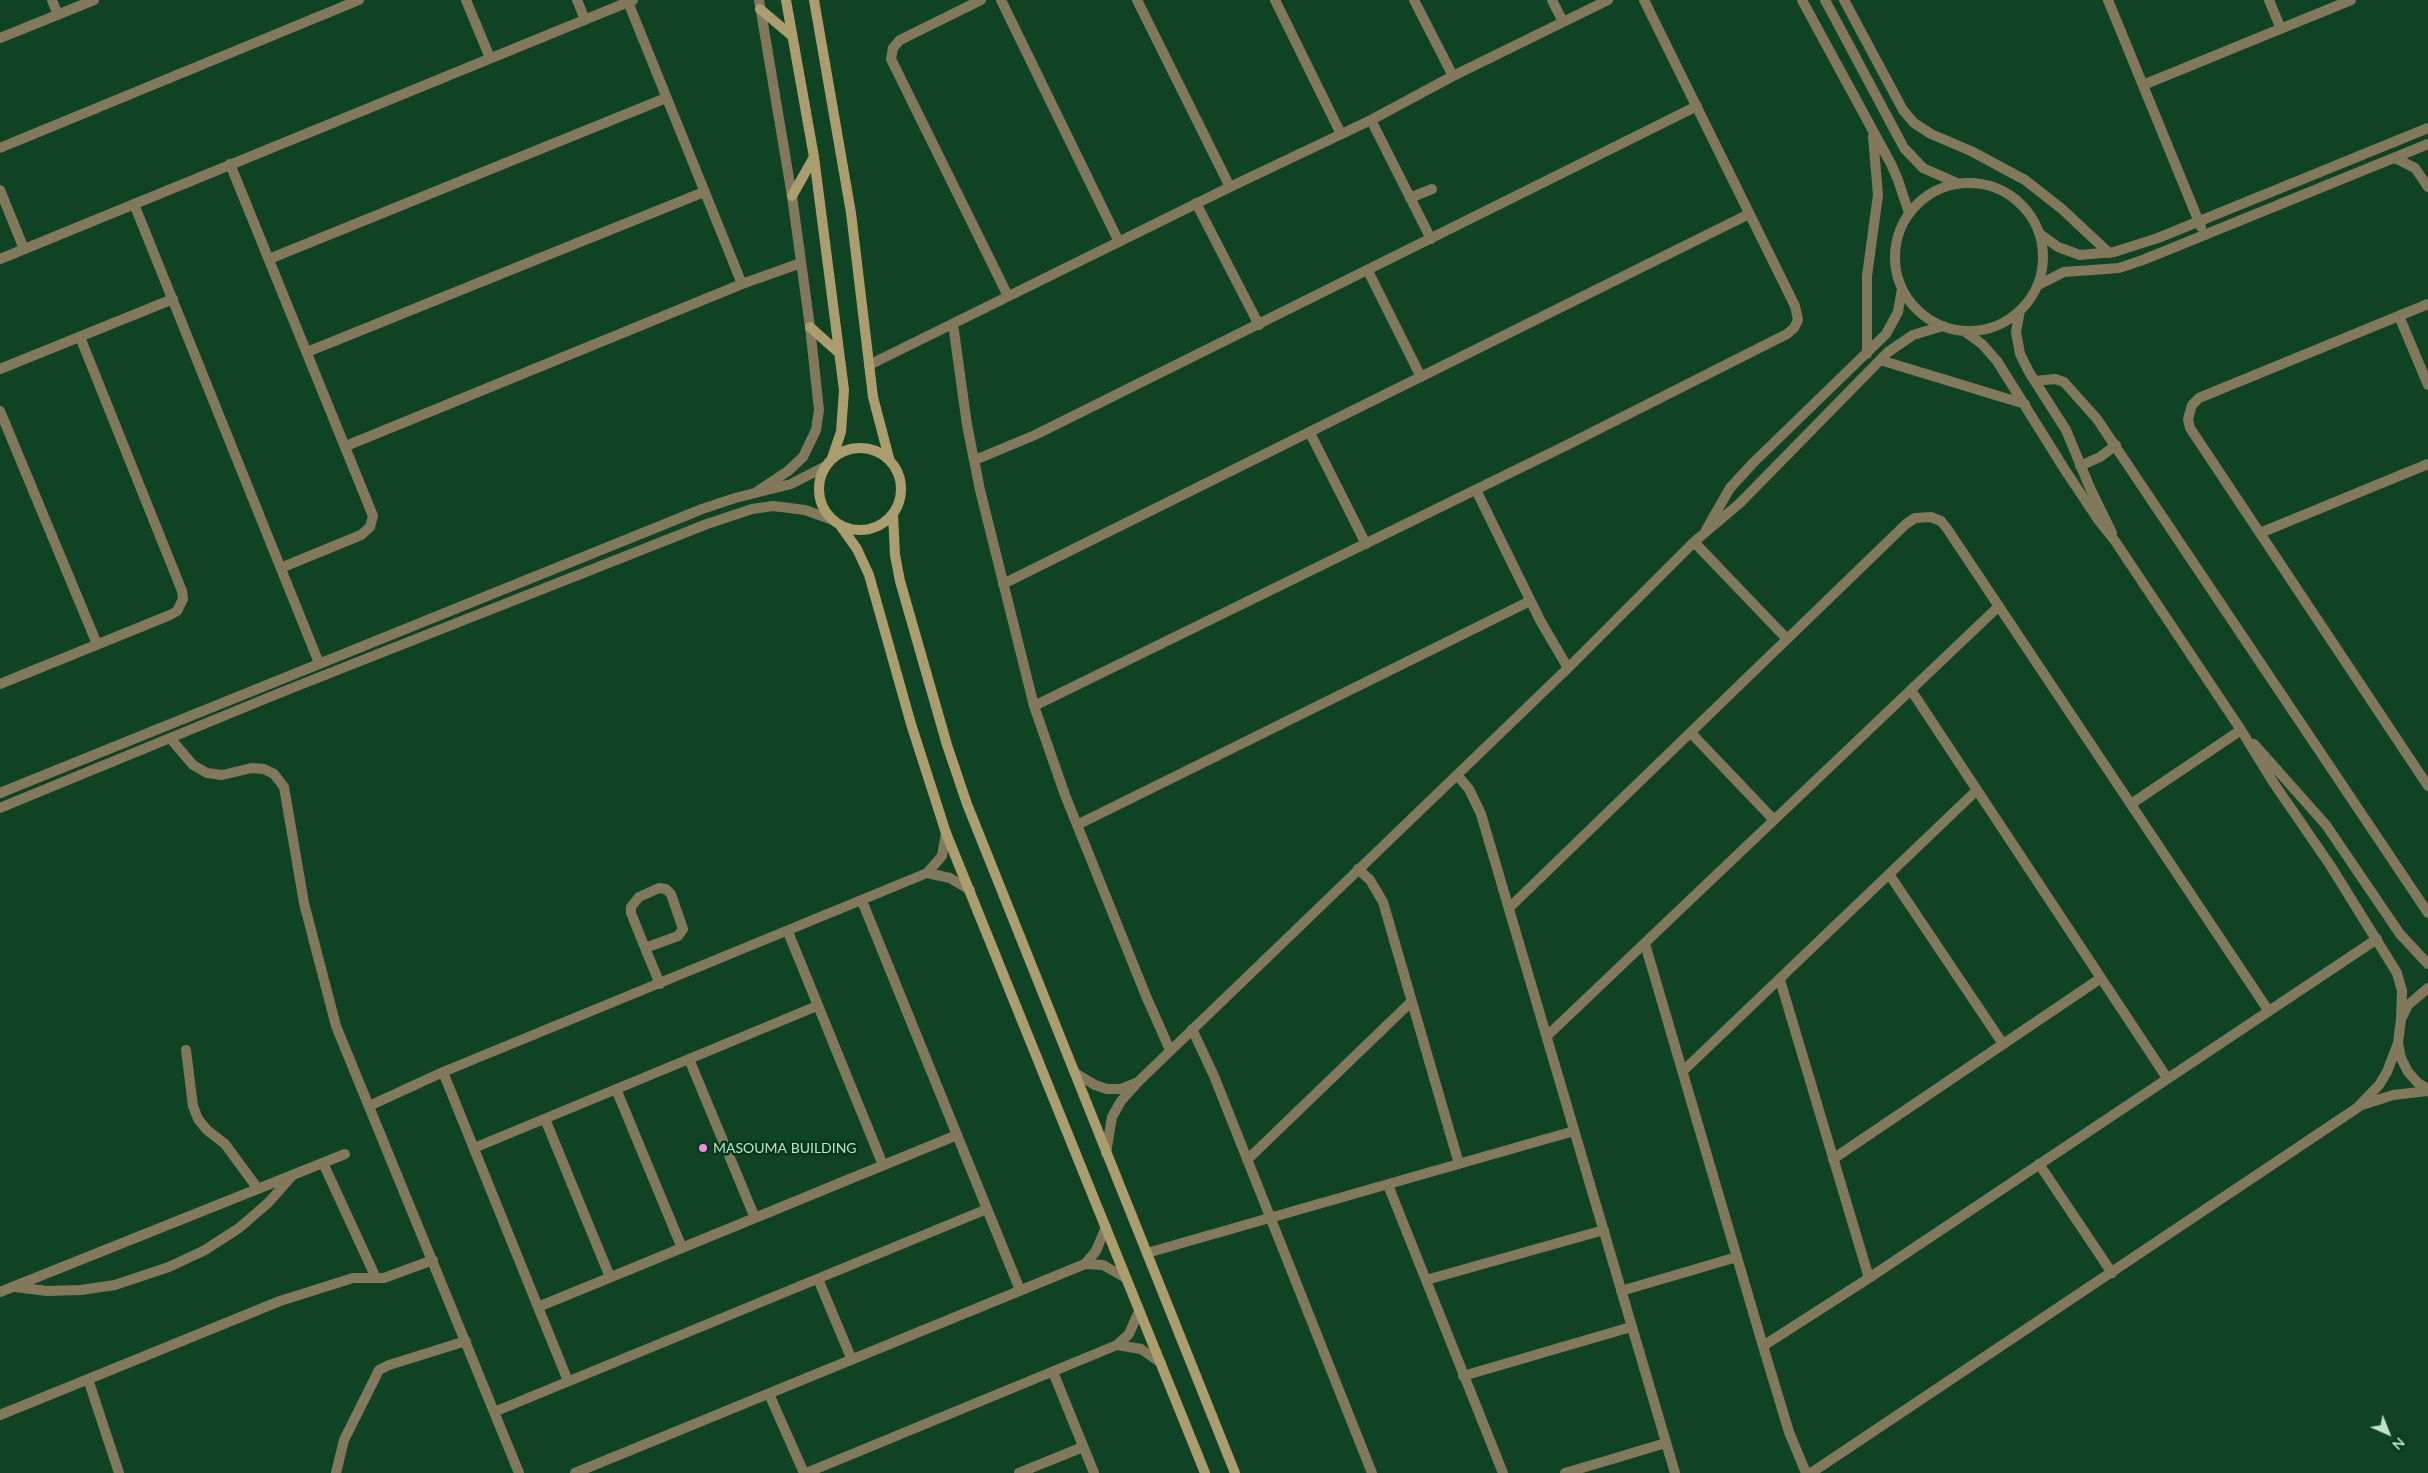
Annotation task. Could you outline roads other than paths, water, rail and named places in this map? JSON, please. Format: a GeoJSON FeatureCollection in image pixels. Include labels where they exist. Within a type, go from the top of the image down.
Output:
{"type":"FeatureCollection","features":[{"type":"Feature","properties":{"kind":"street"},"geometry":{"type":"LineString","coordinates":[[52,0],[58,15]]}},
{"type":"Feature","properties":{"kind":"street"},"geometry":{"type":"LineString","coordinates":[[0,38],[94,0]]}},
{"type":"Feature","properties":{"kind":"street"},"geometry":{"type":"LineString","coordinates":[[0,148],[357,0]]}},
{"type":"Feature","properties":{"kind":"street"},"geometry":{"type":"LineString","coordinates":[[466,0],[490,58]]}},
{"type":"Feature","properties":{"kind":"street"},"geometry":{"type":"LineString","coordinates":[[577,0],[585,20]]}},
{"type":"Feature","properties":{"kind":"street"},"geometry":{"type":"LineString","coordinates":[[786,0],[814,157],[844,404],[841,432],[829,462],[821,475],[819,494],[824,509],[857,549],[869,575],[909,717],[946,833],[1205,1473]]}},
{"type":"Feature","properties":{"kind":"street"},"geometry":{"type":"LineString","coordinates":[[0,808],[170,738],[707,524],[752,509],[773,506],[800,509],[854,530],[869,529],[882,524],[893,514],[899,503],[902,491],[898,474],[889,458],[876,412],[848,194],[814,0]]}},
{"type":"Feature","properties":{"kind":"street"},"geometry":{"type":"LineString","coordinates":[[981,0],[900,40],[893,48],[891,59],[1008,296]]}},
{"type":"Feature","properties":{"kind":"street"},"geometry":{"type":"LineString","coordinates":[[1001,0],[1119,242]]}},
{"type":"Feature","properties":{"kind":"street"},"geometry":{"type":"LineString","coordinates":[[1138,0],[1230,187]]}},
{"type":"Feature","properties":{"kind":"street"},"geometry":{"type":"LineString","coordinates":[[1275,0],[1341,134]]}},
{"type":"Feature","properties":{"kind":"street"},"geometry":{"type":"LineString","coordinates":[[1414,0],[1453,76]]}},
{"type":"Feature","properties":{"kind":"street"},"geometry":{"type":"LineString","coordinates":[[1552,0],[1563,22]]}},
{"type":"Feature","properties":{"kind":"street"},"geometry":{"type":"LineString","coordinates":[[869,365],[1196,203],[1371,120],[1453,76],[1608,0]]}},
{"type":"Feature","properties":{"kind":"street"},"geometry":{"type":"LineString","coordinates":[[1034,706],[1476,490],[1778,338],[1794,328],[1798,320],[1797,310],[1644,0]]}},
{"type":"Feature","properties":{"kind":"street"},"geometry":{"type":"LineString","coordinates":[[1802,0],[1898,180],[1909,213]]}},
{"type":"Feature","properties":{"kind":"street"},"geometry":{"type":"LineString","coordinates":[[1825,0],[1904,148],[1924,168],[1957,183]]}},
{"type":"Feature","properties":{"kind":"street"},"geometry":{"type":"LineString","coordinates":[[1844,0],[1903,110],[1914,122],[1931,134],[1971,151],[2026,180],[2062,209],[2109,254]]}},
{"type":"Feature","properties":{"kind":"street"},"geometry":{"type":"LineString","coordinates":[[2108,0],[2204,235]]}},
{"type":"Feature","properties":{"kind":"street"},"geometry":{"type":"LineString","coordinates":[[2269,0],[2281,29]]}},
{"type":"Feature","properties":{"kind":"street"},"geometry":{"type":"LineString","coordinates":[[2143,85],[2351,0]]}},
{"type":"Feature","properties":{"kind":"street"},"geometry":{"type":"LineString","coordinates":[[0,259],[630,1],[666,98],[742,284]]}},
{"type":"Feature","properties":{"kind":"street"},"geometry":{"type":"LineString","coordinates":[[759,4],[792,36]]}},
{"type":"Feature","properties":{"kind":"street"},"geometry":{"type":"LineString","coordinates":[[752,494],[796,464],[813,439],[818,410],[810,327],[792,196],[759,4]]}},
{"type":"Feature","properties":{"kind":"street"},"geometry":{"type":"LineString","coordinates":[[269,259],[666,98]]}},
{"type":"Feature","properties":{"kind":"street"},"geometry":{"type":"LineString","coordinates":[[976,460],[1035,435],[1697,106]]}},
{"type":"Feature","properties":{"kind":"street"},"geometry":{"type":"LineString","coordinates":[[1371,120],[1431,238]]}},
{"type":"Feature","properties":{"kind":"street"},"geometry":{"type":"LineString","coordinates":[[2040,234],[2058,248],[2069,252],[2091,256],[2109,254],[2199,221],[2428,128]]}},
{"type":"Feature","properties":{"kind":"street"},"geometry":{"type":"LineString","coordinates":[[1867,354],[1867,276],[1878,195],[1872,130]]}},
{"type":"Feature","properties":{"kind":"street"},"geometry":{"type":"LineString","coordinates":[[2038,285],[2064,272],[2106,269],[2131,264],[2428,144]]}},
{"type":"Feature","properties":{"kind":"street"},"geometry":{"type":"LineString","coordinates":[[792,196],[814,157]]}},
{"type":"Feature","properties":{"kind":"street"},"geometry":{"type":"LineString","coordinates":[[2395,158],[2416,168],[2428,187]]}},
{"type":"Feature","properties":{"kind":"street"},"geometry":{"type":"LineString","coordinates":[[230,164],[372,510],[370,527],[362,536],[283,567]]}},
{"type":"Feature","properties":{"kind":"street"},"geometry":{"type":"LineString","coordinates":[[2020,310],[1994,326],[1964,331],[1943,326],[1918,312],[1902,289],[1896,274],[1895,250],[1901,227],[1909,213],[1930,193],[1957,183],[1975,182],[1992,186],[2008,193],[2022,204],[2032,218],[2040,234],[2043,251],[2042,268],[2038,285],[2020,310],[2017,321],[2017,343],[2024,365],[2066,430],[2080,466],[2115,541]]}},
{"type":"Feature","properties":{"kind":"street"},"geometry":{"type":"LineString","coordinates":[[1410,198],[1432,189]]}},
{"type":"Feature","properties":{"kind":"street"},"geometry":{"type":"LineString","coordinates":[[0,190],[24,249]]}},
{"type":"Feature","properties":{"kind":"street"},"geometry":{"type":"LineString","coordinates":[[307,352],[704,192]]}},
{"type":"Feature","properties":{"kind":"street"},"geometry":{"type":"LineString","coordinates":[[1196,203],[1259,325]]}},
{"type":"Feature","properties":{"kind":"street"},"geometry":{"type":"LineString","coordinates":[[134,204],[283,567],[319,662]]}},
{"type":"Feature","properties":{"kind":"street"},"geometry":{"type":"LineString","coordinates":[[1003,584],[1749,214]]}},
{"type":"Feature","properties":{"kind":"street"},"geometry":{"type":"LineString","coordinates":[[346,446],[742,284],[801,263]]}},
{"type":"Feature","properties":{"kind":"street"},"geometry":{"type":"LineString","coordinates":[[1368,271],[1421,378]]}},
{"type":"Feature","properties":{"kind":"street"},"geometry":{"type":"LineString","coordinates":[[1706,531],[1721,502],[1747,469],[1886,334],[1893,324],[1901,301],[1902,289]]}},
{"type":"Feature","properties":{"kind":"street"},"geometry":{"type":"LineString","coordinates":[[0,370],[173,299]]}},
{"type":"Feature","properties":{"kind":"street"},"geometry":{"type":"LineString","coordinates":[[2428,304],[2203,396],[2192,405],[2188,419],[2190,428],[2428,786]]}},
{"type":"Feature","properties":{"kind":"street"},"geometry":{"type":"LineString","coordinates":[[2399,316],[2428,385]]}},
{"type":"Feature","properties":{"kind":"street"},"geometry":{"type":"LineString","coordinates":[[953,324],[967,425],[976,460],[980,490],[1034,706],[1077,825],[1146,996],[1170,1050]]}},
{"type":"Feature","properties":{"kind":"street"},"geometry":{"type":"LineString","coordinates":[[1106,1153],[1112,1117],[1121,1101],[1170,1050],[1568,668],[1694,542],[1740,503],[1880,360],[1904,340],[1923,331],[1943,326]]}},
{"type":"Feature","properties":{"kind":"street"},"geometry":{"type":"LineString","coordinates":[[810,327],[839,352]]}},
{"type":"Feature","properties":{"kind":"street"},"geometry":{"type":"LineString","coordinates":[[1964,331],[1990,352],[2025,404],[2076,487],[2115,541],[2241,730],[2266,771],[2316,842],[2377,939],[2400,981],[2403,1000],[2398,1043],[2394,1058],[2383,1078],[2357,1108]]}},
{"type":"Feature","properties":{"kind":"street"},"geometry":{"type":"LineString","coordinates":[[0,684],[170,615],[177,611],[183,599],[182,590],[80,337]]}},
{"type":"Feature","properties":{"kind":"street"},"geometry":{"type":"LineString","coordinates":[[1880,360],[2025,404]]}},
{"type":"Feature","properties":{"kind":"street"},"geometry":{"type":"LineString","coordinates":[[2035,381],[2055,379],[2064,382],[2088,407],[2116,445],[2428,913]]}},
{"type":"Feature","properties":{"kind":"street"},"geometry":{"type":"LineString","coordinates":[[0,411],[97,644]]}},
{"type":"Feature","properties":{"kind":"street"},"geometry":{"type":"LineString","coordinates":[[1310,433],[1366,544]]}},
{"type":"Feature","properties":{"kind":"street"},"geometry":{"type":"LineString","coordinates":[[2080,466],[2100,457],[2116,445]]}},
{"type":"Feature","properties":{"kind":"street"},"geometry":{"type":"LineString","coordinates":[[0,793],[319,662],[702,509],[791,484],[848,449],[867,448],[878,451],[889,458]]}},
{"type":"Feature","properties":{"kind":"street"},"geometry":{"type":"LineString","coordinates":[[2260,533],[2428,464]]}},
{"type":"Feature","properties":{"kind":"street"},"geometry":{"type":"LineString","coordinates":[[1476,490],[1530,601],[1568,668]]}},
{"type":"Feature","properties":{"kind":"street"},"geometry":{"type":"LineString","coordinates":[[893,514],[895,555],[900,581],[956,775],[980,841],[1235,1473]]}},
{"type":"Feature","properties":{"kind":"street"},"geometry":{"type":"LineString","coordinates":[[1509,908],[1906,524],[1920,516],[1931,517],[1944,525],[2268,1010]]}},
{"type":"Feature","properties":{"kind":"street"},"geometry":{"type":"LineString","coordinates":[[1694,542],[1788,639]]}},
{"type":"Feature","properties":{"kind":"street"},"geometry":{"type":"LineString","coordinates":[[1077,825],[1530,601]]}},
{"type":"Feature","properties":{"kind":"street"},"geometry":{"type":"LineString","coordinates":[[1547,1036],[1999,606]]}},
{"type":"Feature","properties":{"kind":"street"},"geometry":{"type":"LineString","coordinates":[[1911,690],[2167,1078]]}},
{"type":"Feature","properties":{"kind":"street"},"geometry":{"type":"LineString","coordinates":[[2131,804],[2241,730]]}},
{"type":"Feature","properties":{"kind":"street"},"geometry":{"type":"LineString","coordinates":[[2241,730],[2326,825],[2400,934],[2428,964]]}},
{"type":"Feature","properties":{"kind":"street"},"geometry":{"type":"LineString","coordinates":[[1691,732],[1774,820]]}},
{"type":"Feature","properties":{"kind":"street"},"geometry":{"type":"LineString","coordinates":[[170,738],[193,765],[206,773],[222,775],[258,768],[274,774],[281,782],[285,793],[304,903],[333,1015],[519,1473]]}},
{"type":"Feature","properties":{"kind":"street"},"geometry":{"type":"LineString","coordinates":[[1456,775],[1469,789],[1481,814],[1675,1473]]}},
{"type":"Feature","properties":{"kind":"street"},"geometry":{"type":"LineString","coordinates":[[1683,1071],[1977,790]]}},
{"type":"Feature","properties":{"kind":"street"},"geometry":{"type":"LineString","coordinates":[[369,1106],[443,1072],[927,874],[942,856],[946,833]]}},
{"type":"Feature","properties":{"kind":"street"},"geometry":{"type":"LineString","coordinates":[[1358,869],[1370,880],[1382,902],[1459,1164]]}},
{"type":"Feature","properties":{"kind":"street"},"geometry":{"type":"LineString","coordinates":[[927,874],[950,878],[970,890]]}},
{"type":"Feature","properties":{"kind":"street"},"geometry":{"type":"LineString","coordinates":[[1889,874],[2003,1044]]}},
{"type":"Feature","properties":{"kind":"street"},"geometry":{"type":"LineString","coordinates":[[645,948],[678,936],[683,929],[671,894],[666,889],[659,888],[639,897],[632,904],[632,914],[645,948],[660,984]]}},
{"type":"Feature","properties":{"kind":"street"},"geometry":{"type":"LineString","coordinates":[[862,901],[1020,1290]]}},
{"type":"Feature","properties":{"kind":"street"},"geometry":{"type":"LineString","coordinates":[[788,932],[882,1165]]}},
{"type":"Feature","properties":{"kind":"street"},"geometry":{"type":"LineString","coordinates":[[1763,1346],[1869,1278],[2377,939]]}},
{"type":"Feature","properties":{"kind":"street"},"geometry":{"type":"LineString","coordinates":[[1645,944],[1789,1432],[1806,1473]]}},
{"type":"Feature","properties":{"kind":"street"},"geometry":{"type":"LineString","coordinates":[[1833,1159],[2101,978]]}},
{"type":"Feature","properties":{"kind":"street"},"geometry":{"type":"LineString","coordinates":[[1780,980],[1869,1278]]}},
{"type":"Feature","properties":{"kind":"street"},"geometry":{"type":"LineString","coordinates":[[2401,1019],[2408,1005],[2428,988]]}},
{"type":"Feature","properties":{"kind":"street"},"geometry":{"type":"LineString","coordinates":[[1246,1160],[1411,1002]]}},
{"type":"Feature","properties":{"kind":"street"},"geometry":{"type":"LineString","coordinates":[[474,1148],[818,1006]]}},
{"type":"Feature","properties":{"kind":"street"},"geometry":{"type":"LineString","coordinates":[[1192,1030],[1214,1076],[1372,1473]]}},
{"type":"Feature","properties":{"kind":"street"},"geometry":{"type":"LineString","coordinates":[[2398,1043],[2401,1058],[2408,1072],[2428,1090]]}},
{"type":"Feature","properties":{"kind":"street"},"geometry":{"type":"LineString","coordinates":[[186,1050],[193,1106],[198,1119],[207,1130],[226,1144],[258,1189]]}},
{"type":"Feature","properties":{"kind":"street"},"geometry":{"type":"LineString","coordinates":[[690,1059],[755,1218]]}},
{"type":"Feature","properties":{"kind":"street"},"geometry":{"type":"LineString","coordinates":[[443,1072],[568,1381]]}},
{"type":"Feature","properties":{"kind":"street"},"geometry":{"type":"LineString","coordinates":[[1075,1074],[1107,1089],[1127,1087],[1139,1081]]}},
{"type":"Feature","properties":{"kind":"street"},"geometry":{"type":"LineString","coordinates":[[616,1089],[682,1248]]}},
{"type":"Feature","properties":{"kind":"street"},"geometry":{"type":"LineString","coordinates":[[1811,1473],[2357,1108],[2393,1095],[2428,1090]]}},
{"type":"Feature","properties":{"kind":"street"},"geometry":{"type":"LineString","coordinates":[[545,1118],[610,1277]]}},
{"type":"Feature","properties":{"kind":"street"},"geometry":{"type":"LineString","coordinates":[[1147,1253],[1270,1220],[1574,1131]]}},
{"type":"Feature","properties":{"kind":"street"},"geometry":{"type":"LineString","coordinates":[[538,1307],[957,1135]]}},
{"type":"Feature","properties":{"kind":"street"},"geometry":{"type":"LineString","coordinates":[[0,1292],[346,1154]]}},
{"type":"Feature","properties":{"kind":"street"},"geometry":{"type":"LineString","coordinates":[[323,1163],[376,1278]]}},
{"type":"Feature","properties":{"kind":"street"},"geometry":{"type":"LineString","coordinates":[[2039,1164],[2112,1273]]}},
{"type":"Feature","properties":{"kind":"street"},"geometry":{"type":"LineString","coordinates":[[14,1286],[47,1290],[90,1289],[131,1280],[169,1267],[205,1250],[239,1228],[268,1203],[293,1175]]}},
{"type":"Feature","properties":{"kind":"street"},"geometry":{"type":"LineString","coordinates":[[1388,1185],[1502,1473]]}},
{"type":"Feature","properties":{"kind":"street"},"geometry":{"type":"LineString","coordinates":[[494,1412],[987,1209]]}},
{"type":"Feature","properties":{"kind":"street"},"geometry":{"type":"LineString","coordinates":[[1084,1264],[1101,1244],[1106,1227]]}},
{"type":"Feature","properties":{"kind":"street"},"geometry":{"type":"LineString","coordinates":[[1426,1280],[1604,1230]]}},
{"type":"Feature","properties":{"kind":"street"},"geometry":{"type":"LineString","coordinates":[[1621,1290],[1737,1256]]}},
{"type":"Feature","properties":{"kind":"street"},"geometry":{"type":"LineString","coordinates":[[0,1415],[304,1292],[358,1277],[384,1278],[432,1260]]}},
{"type":"Feature","properties":{"kind":"street"},"geometry":{"type":"LineString","coordinates":[[575,1473],[1084,1264],[1103,1265],[1119,1272],[1126,1278]]}},
{"type":"Feature","properties":{"kind":"street"},"geometry":{"type":"LineString","coordinates":[[818,1279],[852,1360]]}},
{"type":"Feature","properties":{"kind":"street"},"geometry":{"type":"LineString","coordinates":[[770,1394],[805,1473],[1117,1345],[1129,1334],[1139,1312]]}},
{"type":"Feature","properties":{"kind":"street"},"geometry":{"type":"LineString","coordinates":[[1464,1376],[1631,1327]]}},
{"type":"Feature","properties":{"kind":"street"},"geometry":{"type":"LineString","coordinates":[[336,1473],[344,1440],[372,1378],[378,1370],[388,1365],[466,1341]]}},
{"type":"Feature","properties":{"kind":"street"},"geometry":{"type":"LineString","coordinates":[[1117,1345],[1141,1349],[1161,1363]]}},
{"type":"Feature","properties":{"kind":"street"},"geometry":{"type":"LineString","coordinates":[[1053,1372],[1094,1473]]}},
{"type":"Feature","properties":{"kind":"street"},"geometry":{"type":"LineString","coordinates":[[88,1379],[119,1473]]}},
{"type":"Feature","properties":{"kind":"street"},"geometry":{"type":"LineString","coordinates":[[1565,1473],[1666,1444]]}},
{"type":"Feature","properties":{"kind":"street"},"geometry":{"type":"LineString","coordinates":[[1019,1473],[1083,1447]]}},
{"type":"Feature","properties":{"kind":"street"},"geometry":{"type":"LineString","coordinates":[[601,1463],[605,1473]]}},
{"type":"Feature","properties":{"kind":"place","name":"MASOUMA BUILDING"},"geometry":{"type":"Point","coordinates":[703,1148]}}]}
